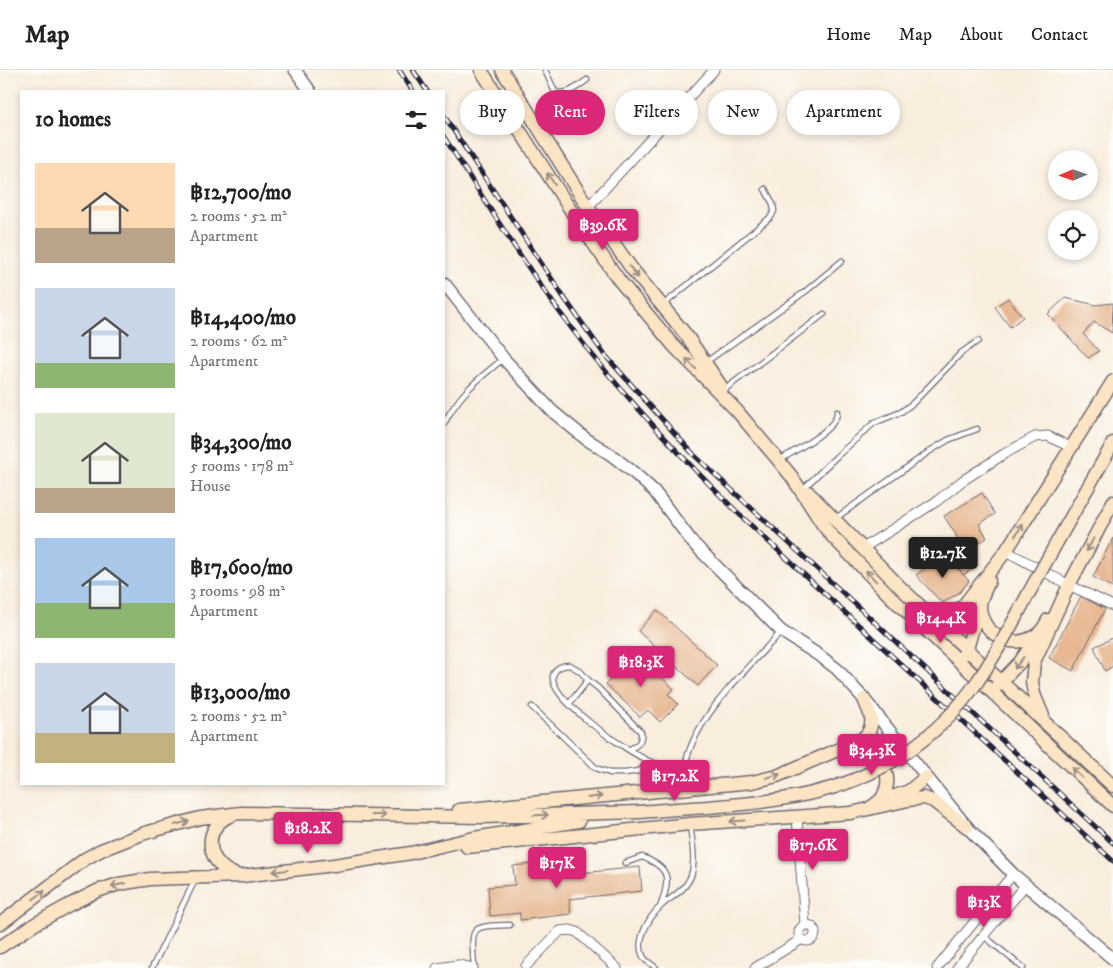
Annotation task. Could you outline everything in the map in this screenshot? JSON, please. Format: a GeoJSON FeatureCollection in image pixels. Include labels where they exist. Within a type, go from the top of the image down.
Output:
{"type":"FeatureCollection","features":[{"type":"Feature","properties":{"kind":"main road"},"geometry":{"type":"LineString","coordinates":[[481,70],[577,220],[619,280],[673,345],[737,411],[779,461],[792,477],[823,525],[839,544],[892,598],[1113,806]]}},
{"type":"Feature","properties":{"kind":"main road"},"geometry":{"type":"LineString","coordinates":[[502,70],[588,207],[632,269],[687,336],[737,411]]}},
{"type":"Feature","properties":{"kind":"main road"},"geometry":{"type":"LineString","coordinates":[[577,220],[588,207]]}},
{"type":"Feature","properties":{"kind":"main road"},"geometry":{"type":"LineString","coordinates":[[960,661],[967,649],[980,604],[990,579],[1113,380]]}},
{"type":"Feature","properties":{"kind":"main road"},"geometry":{"type":"LineString","coordinates":[[0,924],[85,859],[101,850],[145,833],[214,815],[241,813],[482,817],[638,812],[733,804],[808,794],[838,786],[865,775],[898,759],[918,745],[952,713],[977,682],[1012,624],[1110,449]]}},
{"type":"Feature","properties":{"kind":"main road"},"geometry":{"type":"LineString","coordinates":[[792,477],[925,610],[1113,786]]}},
{"type":"Feature","properties":{"kind":"main road"},"geometry":{"type":"LineString","coordinates":[[991,692],[1020,662],[1042,630],[1109,515],[1113,502]]}},
{"type":"Feature","properties":{"kind":"main road"},"geometry":{"type":"LineString","coordinates":[[925,610],[937,616],[944,616],[953,613],[963,606],[1006,551]]}},
{"type":"Feature","properties":{"kind":"main road"},"geometry":{"type":"LineString","coordinates":[[1046,724],[1034,694],[1032,682],[1034,662],[1069,585]]}},
{"type":"Feature","properties":{"kind":"main road"},"geometry":{"type":"LineString","coordinates":[[980,604],[981,616],[987,627],[996,636],[1005,640],[1025,641],[1042,630]]}},
{"type":"Feature","properties":{"kind":"main road"},"geometry":{"type":"LineString","coordinates":[[857,746],[870,728],[871,719],[864,698]]}},
{"type":"Feature","properties":{"kind":"main road"},"geometry":{"type":"LineString","coordinates":[[407,815],[752,782],[777,776],[842,748],[896,740]]}},
{"type":"Feature","properties":{"kind":"main road"},"geometry":{"type":"LineString","coordinates":[[857,746],[874,753],[884,767],[887,778],[880,800]]}},
{"type":"Feature","properties":{"kind":"main road"},"geometry":{"type":"LineString","coordinates":[[868,810],[880,800],[916,787],[926,776]]}},
{"type":"Feature","properties":{"kind":"main road"},"geometry":{"type":"LineString","coordinates":[[0,947],[35,924],[97,892],[119,884],[150,879],[242,876],[411,853],[690,824],[797,818],[868,810],[924,798],[933,801],[967,827]]}},
{"type":"Feature","properties":{"kind":"main road"},"geometry":{"type":"LineString","coordinates":[[411,853],[509,832],[638,812]]}},
{"type":"Feature","properties":{"kind":"main road"},"geometry":{"type":"LineString","coordinates":[[241,813],[221,821],[211,836],[210,846],[217,864],[224,870],[242,876]]}},
{"type":"Feature","properties":{"kind":"street"},"geometry":{"type":"LineString","coordinates":[[295,70],[309,90]]}},
{"type":"Feature","properties":{"kind":"street"},"geometry":{"type":"LineString","coordinates":[[588,207],[714,70]]}},
{"type":"Feature","properties":{"kind":"street"},"geometry":{"type":"LineString","coordinates":[[445,284],[504,358],[552,410],[569,426],[610,454],[654,491],[693,543],[781,631],[820,656],[836,669],[864,698],[967,827],[1013,874],[1113,959]]}},
{"type":"Feature","properties":{"kind":"street"},"geometry":{"type":"LineString","coordinates":[[863,548],[937,501],[1004,454],[1036,438],[1048,436],[1070,447]]}},
{"type":"Feature","properties":{"kind":"street"},"geometry":{"type":"LineString","coordinates":[[1006,551],[1113,606]]}},
{"type":"Feature","properties":{"kind":"street"},"geometry":{"type":"LineString","coordinates":[[755,968],[802,939],[810,939],[814,933],[812,927],[804,925],[797,818]]}},
{"type":"Feature","properties":{"kind":"street"},"geometry":{"type":"LineString","coordinates":[[937,968],[1013,874]]}},
{"type":"Feature","properties":{"kind":"street"},"geometry":{"type":"LineString","coordinates":[[957,968],[1026,884]]}},
{"type":"Feature","properties":{"kind":"street"},"geometry":{"type":"LineString","coordinates":[[526,966],[560,931],[570,930],[577,932],[617,968]]}},
{"type":"Feature","properties":{"kind":"street"},"geometry":{"type":"LineString","coordinates":[[437,968],[458,965],[474,968]]}},
{"type":"Feature","properties":{"kind":"lane"},"geometry":{"type":"LineString","coordinates":[[545,70],[555,92],[562,94],[569,92],[587,80]]}},
{"type":"Feature","properties":{"kind":"lane"},"geometry":{"type":"LineString","coordinates":[[662,306],[770,217],[774,212],[773,204],[765,189]]}},
{"type":"Feature","properties":{"kind":"lane"},"geometry":{"type":"LineString","coordinates":[[705,363],[806,291],[842,261]]}},
{"type":"Feature","properties":{"kind":"lane"},"geometry":{"type":"LineString","coordinates":[[724,390],[824,314]]}},
{"type":"Feature","properties":{"kind":"lane"},"geometry":{"type":"LineString","coordinates":[[804,488],[874,423],[901,412],[913,403],[961,353],[978,340]]}},
{"type":"Feature","properties":{"kind":"lane"},"geometry":{"type":"LineString","coordinates":[[445,422],[452,407],[469,388],[504,358]]}},
{"type":"Feature","properties":{"kind":"lane"},"geometry":{"type":"LineString","coordinates":[[779,461],[826,431],[837,418],[837,412]]}},
{"type":"Feature","properties":{"kind":"lane"},"geometry":{"type":"LineString","coordinates":[[835,518],[930,451],[948,440],[977,429]]}},
{"type":"Feature","properties":{"kind":"lane"},"geometry":{"type":"LineString","coordinates":[[685,788],[685,768],[690,747],[702,725],[717,703],[781,631]]}},
{"type":"Feature","properties":{"kind":"lane"},"geometry":{"type":"LineString","coordinates":[[630,749],[638,745],[642,739],[641,732],[580,671],[570,665],[558,668],[552,680],[554,687],[569,704],[612,740],[651,762],[685,768]]}},
{"type":"Feature","properties":{"kind":"lane"},"geometry":{"type":"LineString","coordinates":[[569,704],[588,680]]}},
{"type":"Feature","properties":{"kind":"lane"},"geometry":{"type":"LineString","coordinates":[[532,707],[596,768],[610,774],[625,773],[639,771],[651,762]]}},
{"type":"Feature","properties":{"kind":"lane"},"geometry":{"type":"LineString","coordinates":[[660,906],[681,892],[691,876],[693,860],[690,824]]}},
{"type":"Feature","properties":{"kind":"lane"},"geometry":{"type":"LineString","coordinates":[[625,863],[642,858],[662,867],[667,877],[667,886],[660,906],[647,924],[640,942],[644,958],[656,968]]}},
{"type":"Feature","properties":{"kind":"lane"},"geometry":{"type":"LineString","coordinates":[[152,968],[197,876]]}},
{"type":"Feature","properties":{"kind":"lane"},"geometry":{"type":"LineString","coordinates":[[474,968],[472,935],[476,930],[483,926],[510,925]]}},
{"type":"Feature","properties":{"kind":"lane"},"geometry":{"type":"LineString","coordinates":[[984,936],[1023,968]]}},
{"type":"Feature","properties":{"kind":"building"},"geometry":{"type":"Polygon","coordinates":[[[1008,298],[1023,317],[1010,327],[995,307],[1008,298]]]}},
{"type":"Feature","properties":{"kind":"building"},"geometry":{"type":"Polygon","coordinates":[[[1065,298],[1096,305],[1113,303],[1112,333],[1094,322],[1083,334],[1099,351],[1088,358],[1048,314],[1065,298]]]}},
{"type":"Feature","properties":{"kind":"building"},"geometry":{"type":"Polygon","coordinates":[[[982,493],[995,514],[979,524],[987,538],[967,550],[977,566],[963,575],[947,548],[959,540],[944,516],[982,493]]]}},
{"type":"Feature","properties":{"kind":"building"},"geometry":{"type":"Polygon","coordinates":[[[1113,538],[1113,588],[1093,577],[1113,538]]]}},
{"type":"Feature","properties":{"kind":"building"},"geometry":{"type":"Polygon","coordinates":[[[945,554],[969,581],[960,592],[942,603],[916,575],[945,554]]]}},
{"type":"Feature","properties":{"kind":"building"},"geometry":{"type":"Polygon","coordinates":[[[1081,596],[1105,609],[1073,671],[1049,658],[1081,596]]]}},
{"type":"Feature","properties":{"kind":"building"},"geometry":{"type":"Polygon","coordinates":[[[657,610],[717,665],[698,686],[638,631],[657,610]]]}},
{"type":"Feature","properties":{"kind":"building"},"geometry":{"type":"Polygon","coordinates":[[[1113,638],[1113,666],[1105,671],[1094,647],[1113,638]]]}},
{"type":"Feature","properties":{"kind":"building"},"geometry":{"type":"Polygon","coordinates":[[[625,654],[634,662],[639,656],[674,689],[668,694],[678,704],[660,722],[648,710],[640,717],[606,684],[612,678],[607,673],[625,654]]]}},
{"type":"Feature","properties":{"kind":"building"},"geometry":{"type":"Polygon","coordinates":[[[569,860],[571,874],[640,867],[642,891],[569,899],[571,914],[520,920],[520,913],[490,916],[488,887],[515,885],[513,866],[569,860]]]}},
{"type":"Feature","properties":{"kind":"railway"},"geometry":{"type":"LineString","coordinates":[[399,70],[412,90]]}},
{"type":"Feature","properties":{"kind":"railway"},"geometry":{"type":"LineString","coordinates":[[413,70],[426,90]]}},
{"type":"Feature","properties":{"kind":"railway"},"geometry":{"type":"LineString","coordinates":[[445,118],[565,299],[604,354],[694,455],[1113,843]]}},
{"type":"Feature","properties":{"kind":"railway"},"geometry":{"type":"LineString","coordinates":[[445,139],[513,244],[567,322],[604,369],[661,434],[740,515],[1113,861]]}}]}
